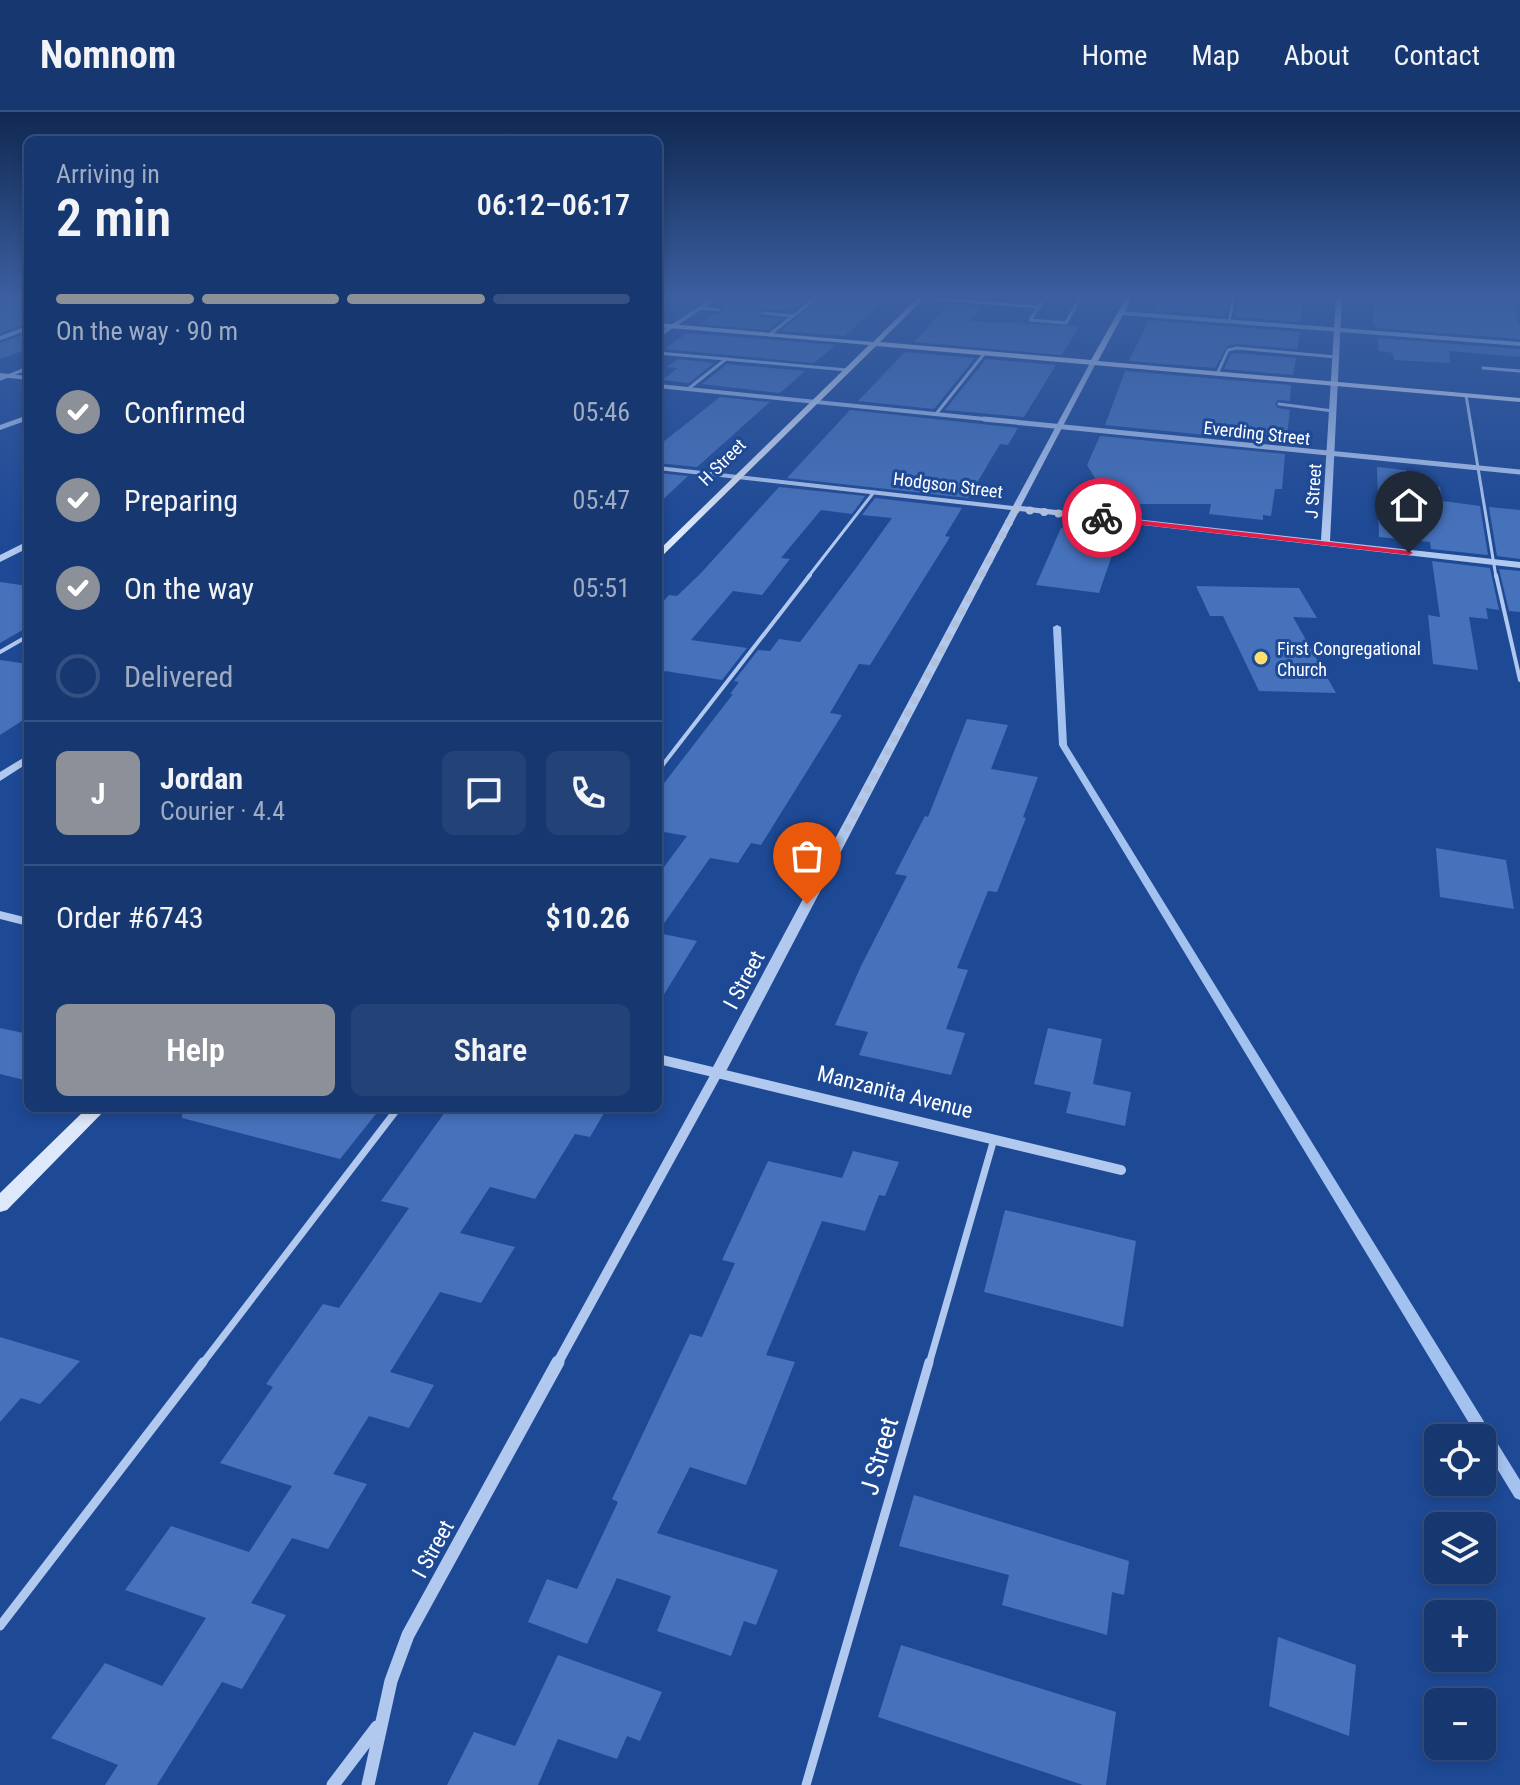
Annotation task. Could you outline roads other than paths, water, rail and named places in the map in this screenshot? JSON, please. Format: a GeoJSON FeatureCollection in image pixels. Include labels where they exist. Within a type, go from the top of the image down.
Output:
{"type":"FeatureCollection","features":[{"type":"Feature","properties":{"kind":"main road","name":"H Street"},"geometry":{"type":"LineString","coordinates":[[662,553],[841,376]]}},
{"type":"Feature","properties":{"kind":"main road"},"geometry":{"type":"LineString","coordinates":[[1241,376],[1520,400]]}},
{"type":"Feature","properties":{"kind":"main road"},"geometry":{"type":"LineString","coordinates":[[0,1205],[94,1112]]}},
{"type":"Feature","properties":{"kind":"street"},"geometry":{"type":"LineString","coordinates":[[0,377],[7,376]]}},
{"type":"Feature","properties":{"kind":"street"},"geometry":{"type":"LineString","coordinates":[[9,376],[24,378]]}},
{"type":"Feature","properties":{"kind":"street","name":"I Street"},"geometry":{"type":"LineString","coordinates":[[380,1723],[408,1635],[717,1073],[1086,376]]}},
{"type":"Feature","properties":{"kind":"street","name":"J Street"},"geometry":{"type":"LineString","coordinates":[[1325,544],[1335,376]]}},
{"type":"Feature","properties":{"kind":"street","name":"Everding Street"},"geometry":{"type":"LineString","coordinates":[[662,386],[1520,472]]}},
{"type":"Feature","properties":{"kind":"street"},"geometry":{"type":"LineString","coordinates":[[0,428],[24,419]]}},
{"type":"Feature","properties":{"kind":"street","name":"Hodgson Street"},"geometry":{"type":"LineString","coordinates":[[662,468],[1520,565]]}},
{"type":"Feature","properties":{"kind":"street"},"geometry":{"type":"LineString","coordinates":[[0,559],[24,546]]}},
{"type":"Feature","properties":{"kind":"street"},"geometry":{"type":"LineString","coordinates":[[0,777],[24,761]]}},
{"type":"Feature","properties":{"kind":"street"},"geometry":{"type":"LineString","coordinates":[[0,915],[24,921]]}},
{"type":"Feature","properties":{"kind":"street","name":"Manzanita Avenue"},"geometry":{"type":"LineString","coordinates":[[662,1060],[1121,1170]]}},
{"type":"Feature","properties":{"kind":"street"},"geometry":{"type":"LineString","coordinates":[[333,1785],[380,1723]]}},
{"type":"Feature","properties":{"kind":"street"},"geometry":{"type":"LineString","coordinates":[[368,1785],[380,1723]]}},
{"type":"Feature","properties":{"kind":"lane"},"geometry":{"type":"LineString","coordinates":[[688,389],[704,376]]}},
{"type":"Feature","properties":{"kind":"lane"},"geometry":{"type":"LineString","coordinates":[[936,414],[966,376]]}},
{"type":"Feature","properties":{"kind":"lane"},"geometry":{"type":"LineString","coordinates":[[1466,395],[1493,562],[1520,680]]}},
{"type":"Feature","properties":{"kind":"lane"},"geometry":{"type":"LineString","coordinates":[[1279,404],[1333,411]]}},
{"type":"Feature","properties":{"kind":"lane"},"geometry":{"type":"LineString","coordinates":[[662,766],[874,492]]}},
{"type":"Feature","properties":{"kind":"lane"},"geometry":{"type":"LineString","coordinates":[[0,652],[24,638]]}},
{"type":"Feature","properties":{"kind":"lane"},"geometry":{"type":"LineString","coordinates":[[0,1626],[395,1112]]}},
{"type":"Feature","properties":{"kind":"lane","name":"J Street"},"geometry":{"type":"LineString","coordinates":[[806,1785],[994,1138]]}},
{"type":"Feature","properties":{"kind":"waterway"},"geometry":{"type":"LineString","coordinates":[[1057,627],[1063,745],[1520,1493]]}},
{"type":"Feature","properties":{"kind":"place","name":"First Congregational Church"},"geometry":{"type":"Point","coordinates":[1261,658]}}]}
